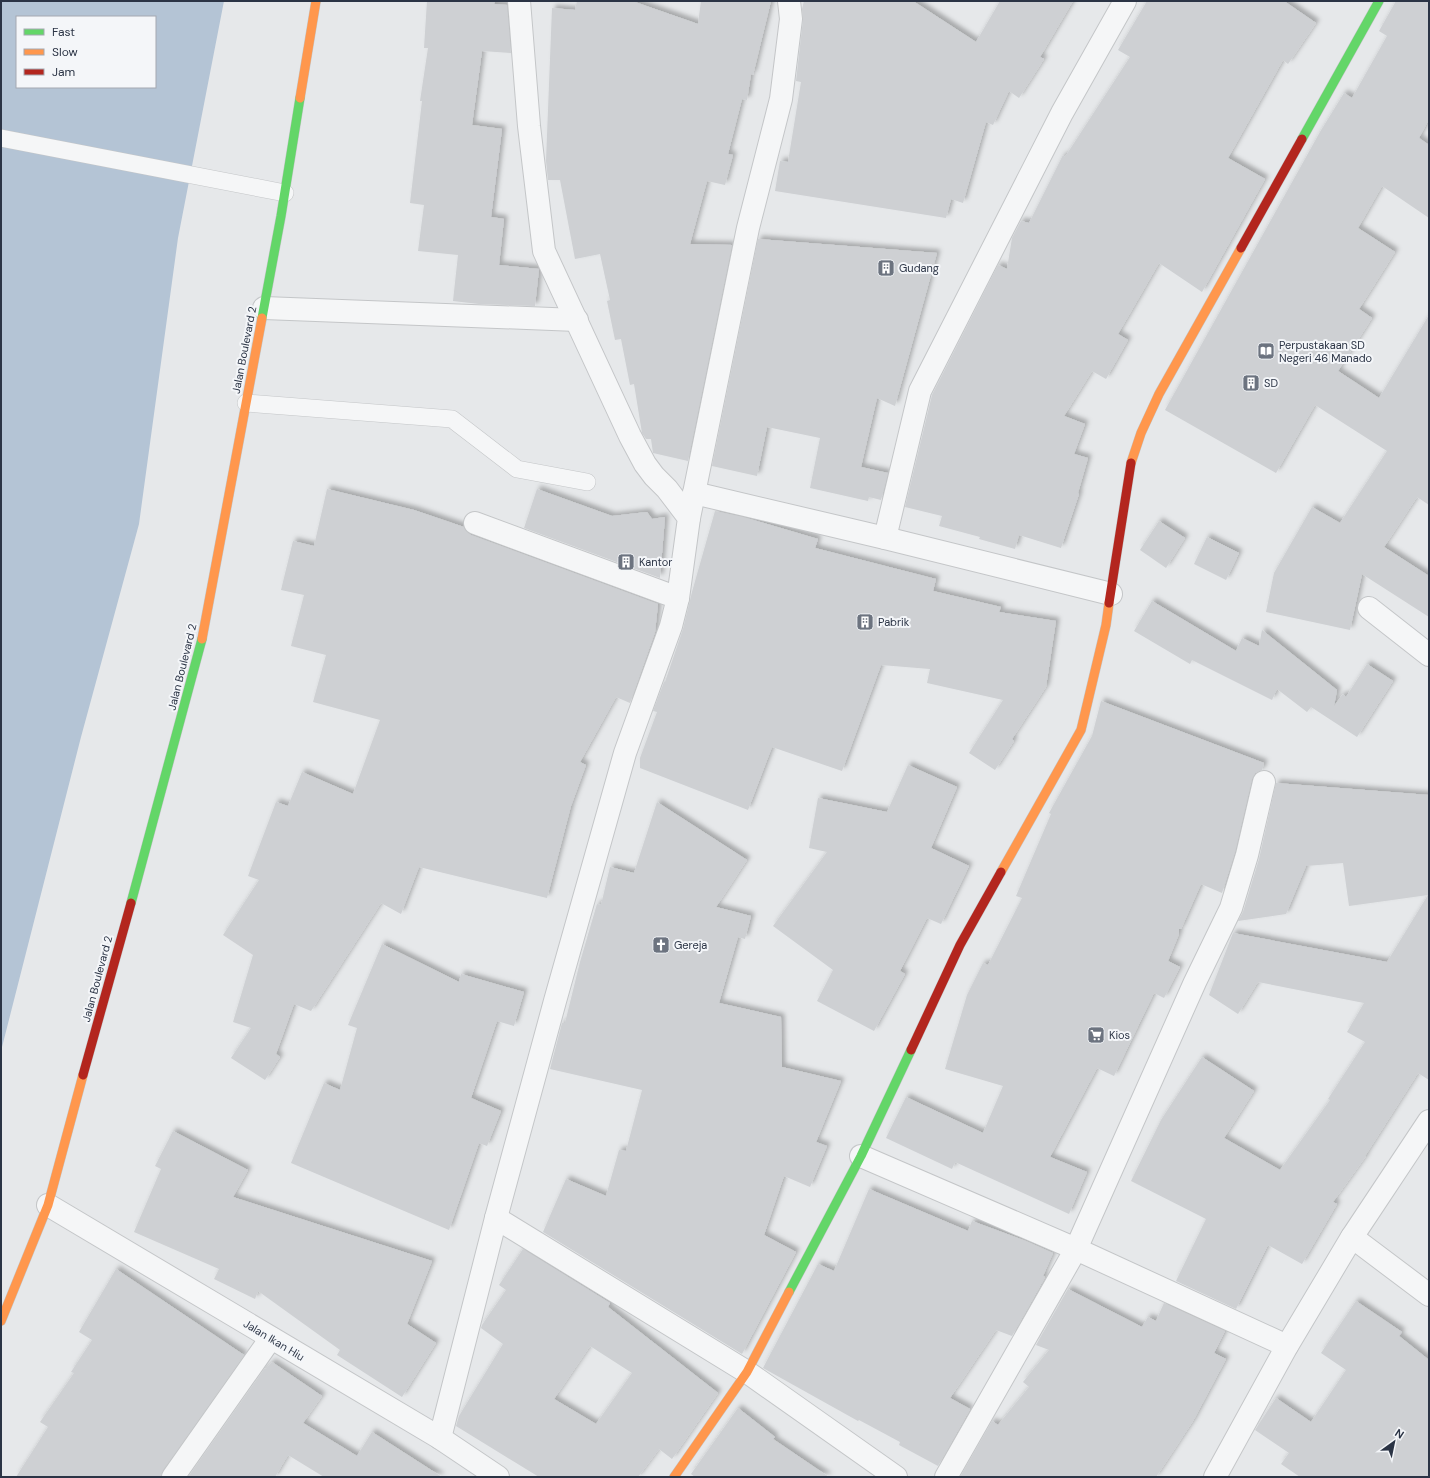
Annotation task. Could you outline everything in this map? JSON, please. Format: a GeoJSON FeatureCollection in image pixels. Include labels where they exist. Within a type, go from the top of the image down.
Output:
{"type":"FeatureCollection","features":[{"type":"Feature","properties":{"kind":"street","name":"Jalan Boulevard 2"},"geometry":{"type":"LineString","coordinates":[[1,1321],[48,1206],[201,645],[285,192],[316,1]]}},
{"type":"Feature","properties":{"kind":"street"},"geometry":{"type":"LineString","coordinates":[[519,1],[529,126],[544,251],[630,436],[645,464],[689,518]]}},
{"type":"Feature","properties":{"kind":"street"},"geometry":{"type":"LineString","coordinates":[[440,1438],[496,1218],[625,753],[672,626],[678,598],[689,518],[748,228],[781,99],[792,19],[789,1]]}},
{"type":"Feature","properties":{"kind":"street"},"geometry":{"type":"LineString","coordinates":[[885,538],[920,390],[1062,113],[1125,1]]}},
{"type":"Feature","properties":{"kind":"street"},"geometry":{"type":"LineString","coordinates":[[674,1477],[747,1372],[861,1156],[960,945],[1081,730],[1106,625],[1132,457],[1144,426],[1159,394],[1379,1]]}},
{"type":"Feature","properties":{"kind":"street"},"geometry":{"type":"LineString","coordinates":[[264,308],[577,320]]}},
{"type":"Feature","properties":{"kind":"street"},"geometry":{"type":"LineString","coordinates":[[694,493],[885,538],[1111,594]]}},
{"type":"Feature","properties":{"kind":"street"},"geometry":{"type":"LineString","coordinates":[[475,523],[678,598]]}},
{"type":"Feature","properties":{"kind":"street"},"geometry":{"type":"LineString","coordinates":[[1369,608],[1429,655]]}},
{"type":"Feature","properties":{"kind":"street"},"geometry":{"type":"LineString","coordinates":[[946,1477],[1076,1249],[1192,989],[1231,908],[1247,855],[1264,782]]}},
{"type":"Feature","properties":{"kind":"street"},"geometry":{"type":"LineString","coordinates":[[1215,1477],[1287,1346],[1352,1237],[1429,1121]]}},
{"type":"Feature","properties":{"kind":"street"},"geometry":{"type":"LineString","coordinates":[[861,1156],[1076,1249],[1287,1346]]}},
{"type":"Feature","properties":{"kind":"street","name":"Jalan Ikan Hiu"},"geometry":{"type":"LineString","coordinates":[[48,1206],[440,1438],[498,1477]]}},
{"type":"Feature","properties":{"kind":"street"},"geometry":{"type":"LineString","coordinates":[[496,1218],[747,1372],[896,1477]]}},
{"type":"Feature","properties":{"kind":"street"},"geometry":{"type":"LineString","coordinates":[[1352,1237],[1429,1295]]}},
{"type":"Feature","properties":{"kind":"street"},"geometry":{"type":"LineString","coordinates":[[173,1477],[271,1338]]}},
{"type":"Feature","properties":{"kind":"lane"},"geometry":{"type":"LineString","coordinates":[[1,138],[285,192]]}},
{"type":"Feature","properties":{"kind":"lane"},"geometry":{"type":"LineString","coordinates":[[246,403],[452,419],[518,469],[587,482]]}},
{"type":"Feature","properties":{"kind":"water"},"geometry":{"type":"Polygon","coordinates":[[[1,1],[224,1],[178,238],[139,524],[81,737],[1,1051],[1,1]]]}},
{"type":"Feature","properties":{"kind":"building"},"geometry":{"type":"Polygon","coordinates":[[[427,1],[495,1],[494,4],[507,5],[511,53],[482,51],[472,125],[502,129],[491,217],[504,219],[499,265],[539,269],[535,306],[479,304],[453,301],[458,255],[418,251],[424,205],[410,203],[422,101],[420,101],[428,48],[424,48],[427,1]]]}},
{"type":"Feature","properties":{"kind":"building"},"geometry":{"type":"Polygon","coordinates":[[[577,1],[632,1],[698,24],[701,1],[771,1],[753,75],[751,74],[747,100],[742,99],[728,154],[733,155],[725,185],[707,181],[690,244],[732,245],[688,461],[653,453],[651,439],[646,439],[642,433],[634,384],[630,385],[621,339],[615,340],[607,301],[610,300],[600,254],[575,259],[560,180],[548,180],[546,161],[552,8],[575,10],[577,1]]]}},
{"type":"Feature","properties":{"kind":"building"},"geometry":{"type":"Polygon","coordinates":[[[804,1],[913,1],[976,42],[1000,1],[1073,1],[1040,57],[1044,59],[1019,98],[1009,91],[993,125],[986,122],[963,203],[951,199],[946,218],[775,191],[780,161],[788,162],[801,82],[796,81],[804,1]]]}},
{"type":"Feature","properties":{"kind":"building"},"geometry":{"type":"Polygon","coordinates":[[[1147,1],[1284,1],[1316,23],[1288,64],[1283,60],[1228,158],[1265,179],[1202,292],[1159,263],[1118,334],[1128,340],[1106,379],[1092,371],[1064,416],[1085,424],[1074,454],[1088,458],[1078,493],[1079,494],[1061,548],[1019,535],[1015,549],[979,539],[980,537],[939,526],[942,516],[905,507],[932,395],[998,265],[1007,269],[1012,238],[1021,221],[1029,223],[1063,155],[1065,157],[1130,57],[1118,50],[1147,1]]]}},
{"type":"Feature","properties":{"kind":"building"},"geometry":{"type":"Polygon","coordinates":[[[1396,1],[1429,1],[1429,119],[1419,138],[1429,145],[1429,218],[1382,186],[1358,228],[1395,252],[1359,309],[1372,318],[1338,371],[1379,398],[1429,315],[1429,505],[1417,497],[1384,547],[1429,576],[1429,617],[1362,574],[1350,630],[1266,612],[1274,573],[1312,507],[1340,523],[1387,451],[1315,405],[1276,473],[1165,410],[1320,132],[1344,93],[1352,98],[1387,36],[1379,31],[1396,1]]]}},
{"type":"Feature","properties":{"kind":"building"},"geometry":{"type":"Polygon","coordinates":[[[758,239],[937,253],[895,406],[877,398],[861,467],[888,473],[881,500],[869,497],[868,501],[810,488],[820,438],[767,427],[757,476],[712,466],[758,239]]]}},
{"type":"Feature","properties":{"kind":"building"},"geometry":{"type":"Polygon","coordinates":[[[327,489],[414,510],[464,527],[471,535],[658,604],[655,632],[630,703],[616,697],[580,762],[586,765],[571,806],[547,898],[419,867],[401,914],[381,903],[311,1011],[294,1004],[276,1054],[280,1057],[265,1080],[231,1058],[251,1028],[233,1022],[253,955],[223,935],[259,880],[248,876],[276,802],[288,806],[302,772],[353,794],[380,720],[313,702],[326,655],[291,646],[304,595],[281,590],[293,541],[314,546],[327,489]]]}},
{"type":"Feature","properties":{"kind":"building","name":"Kantor"},"geometry":{"type":"Polygon","coordinates":[[[537,489],[612,516],[647,512],[652,519],[665,517],[660,578],[524,528],[537,489]]]}},
{"type":"Feature","properties":{"kind":"building"},"geometry":{"type":"Polygon","coordinates":[[[715,511],[743,517],[818,539],[815,548],[936,579],[933,591],[1001,607],[999,612],[1056,621],[1046,687],[1012,739],[1014,741],[995,770],[969,753],[1003,700],[927,683],[930,669],[881,665],[842,771],[772,747],[748,810],[640,768],[640,758],[657,712],[653,711],[665,682],[683,629],[715,511]]]}},
{"type":"Feature","properties":{"kind":"building"},"geometry":{"type":"Polygon","coordinates":[[[1159,521],[1185,538],[1166,568],[1140,550],[1159,521]]]}},
{"type":"Feature","properties":{"kind":"building"},"geometry":{"type":"Polygon","coordinates":[[[1207,537],[1239,553],[1226,580],[1194,564],[1207,537]]]}},
{"type":"Feature","properties":{"kind":"building"},"geometry":{"type":"Polygon","coordinates":[[[1152,601],[1236,651],[1242,638],[1259,646],[1262,630],[1337,690],[1334,706],[1343,694],[1346,697],[1367,664],[1393,681],[1357,737],[1311,707],[1307,712],[1277,689],[1272,700],[1192,660],[1190,664],[1134,631],[1152,601]]]}},
{"type":"Feature","properties":{"kind":"building"},"geometry":{"type":"Polygon","coordinates":[[[1101,701],[1264,763],[1262,770],[1255,773],[1252,779],[1235,852],[1222,893],[1201,884],[1181,929],[1179,929],[1179,934],[1168,961],[1180,967],[1164,998],[1154,993],[1114,1076],[1097,1068],[1050,1157],[1087,1172],[1069,1214],[955,1162],[952,1169],[886,1138],[906,1097],[983,1133],[1003,1086],[945,1069],[967,995],[983,963],[988,965],[1022,898],[1016,896],[1051,814],[1049,813],[1092,736],[1101,701]]]}},
{"type":"Feature","properties":{"kind":"building"},"geometry":{"type":"Polygon","coordinates":[[[908,765],[957,787],[931,848],[969,866],[941,924],[927,918],[900,971],[905,974],[874,1031],[817,1001],[833,970],[773,926],[827,852],[809,848],[818,798],[887,812],[908,765]]]}},
{"type":"Feature","properties":{"kind":"building"},"geometry":{"type":"Polygon","coordinates":[[[1276,783],[1429,795],[1429,1080],[1418,1073],[1366,1156],[1333,1202],[1337,1204],[1302,1264],[1268,1245],[1236,1309],[1176,1281],[1206,1219],[1131,1181],[1161,1120],[1202,1057],[1254,1091],[1224,1138],[1280,1170],[1330,1100],[1328,1099],[1365,1042],[1347,1032],[1364,1003],[1258,982],[1238,1014],[1209,995],[1233,933],[1387,962],[1428,895],[1349,906],[1343,863],[1306,866],[1286,914],[1238,921],[1243,912],[1259,859],[1276,783]]]}},
{"type":"Feature","properties":{"kind":"building"},"geometry":{"type":"Polygon","coordinates":[[[657,802],[747,860],[716,907],[751,916],[745,939],[738,937],[719,1003],[781,1017],[782,1067],[841,1081],[816,1142],[827,1146],[810,1187],[784,1176],[764,1235],[796,1252],[742,1354],[543,1232],[566,1179],[606,1196],[619,1150],[626,1151],[642,1090],[550,1069],[562,1023],[565,1023],[580,962],[597,904],[601,905],[610,867],[634,873],[657,802]]]}},
{"type":"Feature","properties":{"kind":"building"},"geometry":{"type":"Polygon","coordinates":[[[382,944],[459,982],[461,974],[524,992],[514,1026],[497,1021],[471,1098],[501,1111],[487,1146],[479,1143],[449,1230],[291,1163],[324,1083],[340,1090],[357,1028],[348,1025],[382,944]]]}},
{"type":"Feature","properties":{"kind":"building"},"geometry":{"type":"Polygon","coordinates":[[[173,1131],[248,1170],[233,1197],[432,1261],[407,1324],[436,1343],[402,1397],[337,1355],[340,1350],[258,1291],[255,1299],[214,1279],[219,1269],[134,1232],[161,1169],[155,1166],[173,1131]]]}},
{"type":"Feature","properties":{"kind":"building"},"geometry":{"type":"Polygon","coordinates":[[[869,1189],[968,1231],[972,1221],[1026,1241],[1053,1253],[1043,1276],[1045,1277],[1012,1336],[996,1330],[950,1398],[970,1409],[938,1466],[899,1445],[900,1442],[859,1420],[858,1421],[763,1368],[818,1264],[834,1271],[869,1189]]]}},
{"type":"Feature","properties":{"kind":"building"},"geometry":{"type":"Polygon","coordinates":[[[523,1249],[610,1303],[608,1307],[718,1393],[672,1459],[659,1449],[638,1477],[539,1477],[456,1426],[459,1416],[503,1344],[481,1328],[506,1290],[499,1285],[523,1249]],[[590,1346],[554,1399],[596,1424],[632,1373],[590,1346]]]}},
{"type":"Feature","properties":{"kind":"building"},"geometry":{"type":"Polygon","coordinates":[[[116,1269],[244,1355],[163,1470],[161,1477],[16,1477],[48,1427],[40,1422],[74,1373],[71,1372],[92,1340],[79,1332],[116,1269]]]}},
{"type":"Feature","properties":{"kind":"building"},"geometry":{"type":"Polygon","coordinates":[[[1068,1289],[1142,1327],[1148,1317],[1156,1321],[1164,1303],[1225,1331],[1214,1353],[1226,1359],[1193,1421],[1156,1477],[960,1477],[992,1421],[998,1425],[1029,1387],[1023,1382],[1049,1350],[1036,1345],[1068,1289]]]}},
{"type":"Feature","properties":{"kind":"building"},"geometry":{"type":"Polygon","coordinates":[[[1356,1301],[1402,1332],[1399,1336],[1429,1360],[1429,1477],[1300,1477],[1281,1464],[1289,1453],[1255,1430],[1276,1398],[1311,1422],[1346,1370],[1321,1353],[1356,1301]]]}},
{"type":"Feature","properties":{"kind":"building"},"geometry":{"type":"Polygon","coordinates":[[[272,1362],[322,1396],[303,1423],[357,1456],[372,1432],[442,1477],[324,1477],[288,1455],[275,1477],[188,1477],[265,1368],[266,1369],[272,1362]]]}},
{"type":"Feature","properties":{"kind":"building"},"geometry":{"type":"Polygon","coordinates":[[[738,1408],[775,1437],[773,1439],[829,1477],[695,1477],[691,1474],[738,1408]]]}},
{"type":"Feature","properties":{"kind":"traffic: fast"},"geometry":{"type":"LineString","coordinates":[[1302,139],[1379,1]]}},
{"type":"Feature","properties":{"kind":"traffic: fast"},"geometry":{"type":"LineString","coordinates":[[262,318],[281,216],[300,98]]}},
{"type":"Feature","properties":{"kind":"traffic: fast"},"geometry":{"type":"LineString","coordinates":[[131,903],[202,639]]}},
{"type":"Feature","properties":{"kind":"traffic: fast"},"geometry":{"type":"LineString","coordinates":[[789,1292],[861,1156],[911,1050]]}},
{"type":"Feature","properties":{"kind":"traffic: slow"},"geometry":{"type":"LineString","coordinates":[[300,98],[316,1]]}},
{"type":"Feature","properties":{"kind":"traffic: slow"},"geometry":{"type":"LineString","coordinates":[[1131,463],[1141,433],[1159,394],[1241,248]]}},
{"type":"Feature","properties":{"kind":"traffic: slow"},"geometry":{"type":"LineString","coordinates":[[202,639],[262,318]]}},
{"type":"Feature","properties":{"kind":"traffic: slow"},"geometry":{"type":"LineString","coordinates":[[1001,872],[1081,730],[1106,625],[1109,603]]}},
{"type":"Feature","properties":{"kind":"traffic: slow"},"geometry":{"type":"LineString","coordinates":[[1,1321],[48,1205],[83,1075]]}},
{"type":"Feature","properties":{"kind":"traffic: slow"},"geometry":{"type":"LineString","coordinates":[[674,1477],[747,1372],[789,1292]]}},
{"type":"Feature","properties":{"kind":"traffic: jam"},"geometry":{"type":"LineString","coordinates":[[1241,248],[1302,139]]}},
{"type":"Feature","properties":{"kind":"traffic: jam"},"geometry":{"type":"LineString","coordinates":[[1109,603],[1131,463]]}},
{"type":"Feature","properties":{"kind":"traffic: jam"},"geometry":{"type":"LineString","coordinates":[[911,1050],[960,945],[1001,872]]}},
{"type":"Feature","properties":{"kind":"traffic: jam"},"geometry":{"type":"LineString","coordinates":[[83,1075],[131,903]]}},
{"type":"Feature","properties":{"kind":"place","name":"Gudang"},"geometry":{"type":"Point","coordinates":[886,268]}},
{"type":"Feature","properties":{"kind":"place","name":"Perpustakaan SD Negeri 46 Manado"},"geometry":{"type":"Point","coordinates":[1266,351]}},
{"type":"Feature","properties":{"kind":"place","name":"SD"},"geometry":{"type":"Point","coordinates":[1251,383]}},
{"type":"Feature","properties":{"kind":"place","name":"Kantor"},"geometry":{"type":"Point","coordinates":[626,562]}},
{"type":"Feature","properties":{"kind":"place","name":"Pabrik"},"geometry":{"type":"Point","coordinates":[865,622]}},
{"type":"Feature","properties":{"kind":"place","name":"Gereja"},"geometry":{"type":"Point","coordinates":[661,945]}},
{"type":"Feature","properties":{"kind":"place","name":"Kios"},"geometry":{"type":"Point","coordinates":[1096,1035]}}]}
